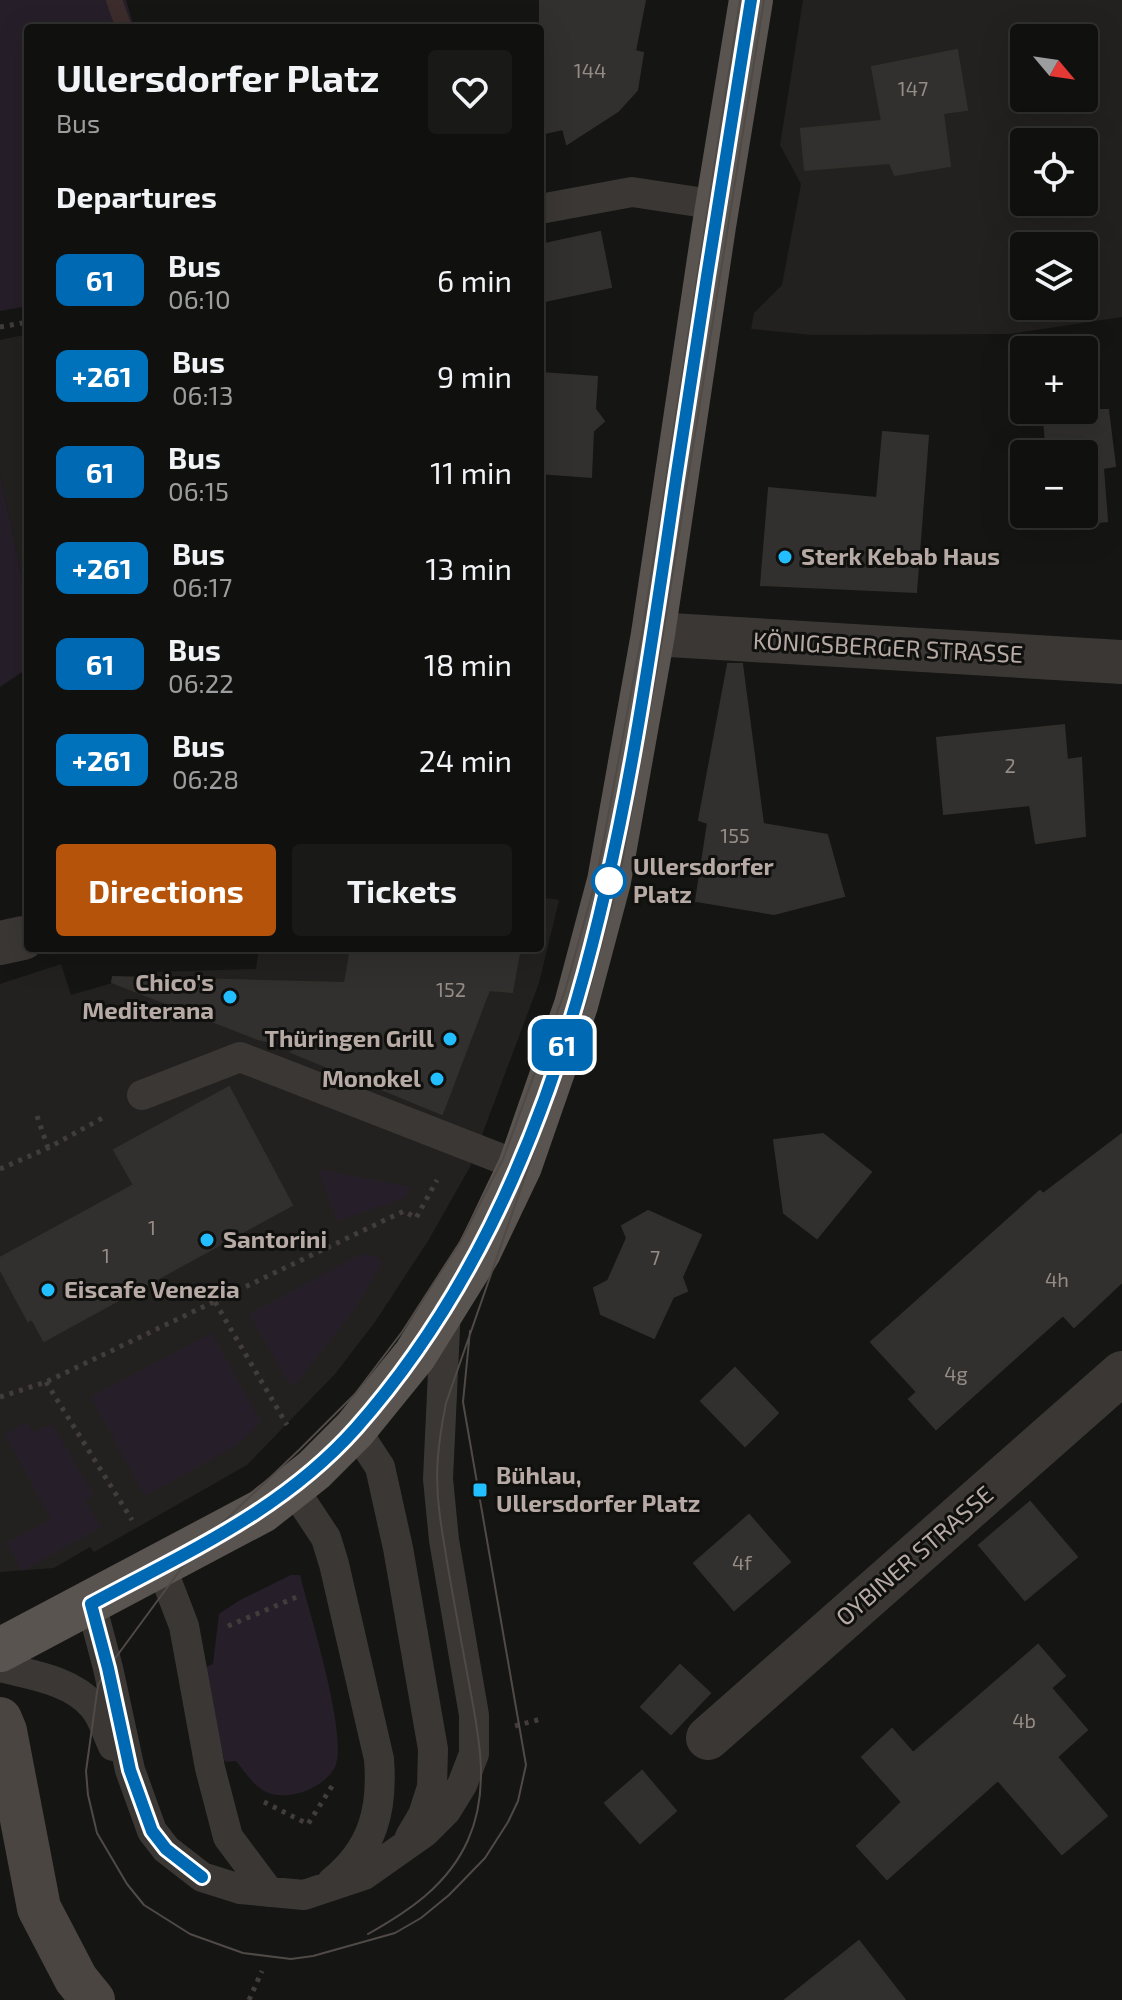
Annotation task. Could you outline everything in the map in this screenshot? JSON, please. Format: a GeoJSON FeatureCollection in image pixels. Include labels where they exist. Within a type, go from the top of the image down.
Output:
{"type":"FeatureCollection","features":[{"type":"Feature","properties":{"kind":"main road"},"geometry":{"type":"LineString","coordinates":[[0,1650],[262,1511],[303,1479],[355,1429],[415,1355],[479,1252],[520,1166],[576,1005],[609,881],[653,634],[751,0]]}},
{"type":"Feature","properties":{"kind":"main road"},"geometry":{"type":"LineString","coordinates":[[0,1719],[39,1908]]}},
{"type":"Feature","properties":{"kind":"main road"},"geometry":{"type":"LineString","coordinates":[[0,1857],[39,1908],[76,1979],[93,2000]]}},
{"type":"Feature","properties":{"kind":"street","name":"KÖNIGSBERGER STRASSE"},"geometry":{"type":"LineString","coordinates":[[653,634],[1122,662]]}},
{"type":"Feature","properties":{"kind":"street","name":"OYBINER STRASSE"},"geometry":{"type":"LineString","coordinates":[[708,1738],[1122,1373]]}},
{"type":"Feature","properties":{"kind":"lane"},"geometry":{"type":"LineString","coordinates":[[544,208],[632,192],[718,205]]}},
{"type":"Feature","properties":{"kind":"lane"},"geometry":{"type":"LineString","coordinates":[[142,1095],[240,1057],[520,1166]]}},
{"type":"Feature","properties":{"kind":"lane"},"geometry":{"type":"LineString","coordinates":[[91,1604],[130,1770],[152,1831],[166,1849],[202,1877],[240,1889],[304,1895],[364,1875],[425,1832],[446,1811],[462,1785],[474,1754],[474,1715],[444,1540],[438,1479],[446,1307]]}},
{"type":"Feature","properties":{"kind":"lane"},"geometry":{"type":"LineString","coordinates":[[355,1429],[380,1467],[398,1548],[433,1749],[432,1787],[423,1815],[395,1854]]}},
{"type":"Feature","properties":{"kind":"lane"},"geometry":{"type":"LineString","coordinates":[[303,1479],[326,1538],[345,1607],[379,1759],[381,1785],[376,1821],[366,1844],[350,1868],[327,1886]]}},
{"type":"Feature","properties":{"kind":"lane"},"geometry":{"type":"LineString","coordinates":[[161,1566],[184,1626],[210,1768],[228,1837],[269,1892]]}},
{"type":"Feature","properties":{"kind":"lane"},"geometry":{"type":"LineString","coordinates":[[0,1667],[54,1681],[80,1693],[95,1708],[113,1747],[130,1770]]}},
{"type":"Feature","properties":{"kind":"path"},"geometry":{"type":"LineString","coordinates":[[0,327],[24,323]]}},
{"type":"Feature","properties":{"kind":"path"},"geometry":{"type":"LineString","coordinates":[[0,1169],[48,1148],[142,1095]]}},
{"type":"Feature","properties":{"kind":"path"},"geometry":{"type":"LineString","coordinates":[[37,1116],[48,1148]]}},
{"type":"Feature","properties":{"kind":"path"},"geometry":{"type":"LineString","coordinates":[[0,1397],[46,1382],[404,1211],[416,1218]]}},
{"type":"Feature","properties":{"kind":"path"},"geometry":{"type":"LineString","coordinates":[[215,1302],[303,1479]]}},
{"type":"Feature","properties":{"kind":"path"},"geometry":{"type":"LineString","coordinates":[[46,1382],[132,1520]]}},
{"type":"Feature","properties":{"kind":"path"},"geometry":{"type":"LineString","coordinates":[[218,1631],[304,1593]]}},
{"type":"Feature","properties":{"kind":"path"},"geometry":{"type":"LineString","coordinates":[[255,1798],[308,1824]]}},
{"type":"Feature","properties":{"kind":"path"},"geometry":{"type":"LineString","coordinates":[[249,2000],[262,1971]]}},
{"type":"Feature","properties":{"kind":"shaded area"},"geometry":{"type":"Polygon","coordinates":[[[0,0],[126,0],[133,24],[24,24],[24,307],[0,311],[0,0]]]}},
{"type":"Feature","properties":{"kind":"shaded area"},"geometry":{"type":"Polygon","coordinates":[[[803,0],[1122,0],[1122,317],[1009,334],[812,335],[751,329],[754,313],[782,285],[801,184],[780,145],[803,0]]]}},
{"type":"Feature","properties":{"kind":"shaded area"},"geometry":{"type":"Polygon","coordinates":[[[24,335],[24,587],[0,474],[0,340],[24,335]]]}},
{"type":"Feature","properties":{"kind":"shaded area"},"geometry":{"type":"Polygon","coordinates":[[[0,474],[24,587],[24,671],[0,687],[0,474]]]}},
{"type":"Feature","properties":{"kind":"shaded area"},"geometry":{"type":"Polygon","coordinates":[[[544,898],[559,900],[539,983],[470,1167],[428,1241],[375,1322],[335,1374],[247,1465],[94,1552],[90,1547],[54,1568],[0,1572],[0,984],[61,964],[71,995],[150,972],[256,969],[258,952],[544,952],[544,898]]]}},
{"type":"Feature","properties":{"kind":"shaded area"},"geometry":{"type":"Polygon","coordinates":[[[318,1169],[411,1187],[405,1198],[337,1221],[318,1169]]]}},
{"type":"Feature","properties":{"kind":"shaded area"},"geometry":{"type":"Polygon","coordinates":[[[361,1254],[375,1256],[382,1262],[356,1307],[294,1386],[287,1380],[250,1314],[361,1254]]]}},
{"type":"Feature","properties":{"kind":"shaded area"},"geometry":{"type":"Polygon","coordinates":[[[211,1333],[261,1422],[237,1445],[145,1496],[91,1397],[211,1333]]]}},
{"type":"Feature","properties":{"kind":"shaded area"},"geometry":{"type":"Polygon","coordinates":[[[27,1422],[33,1432],[52,1424],[94,1496],[85,1501],[101,1527],[22,1571],[7,1543],[51,1519],[5,1434],[27,1422]]]}},
{"type":"Feature","properties":{"kind":"shaded area"},"geometry":{"type":"Polygon","coordinates":[[[291,1575],[300,1575],[319,1644],[337,1730],[338,1752],[332,1772],[318,1785],[295,1794],[275,1795],[261,1789],[236,1761],[225,1762],[212,1715],[206,1667],[213,1664],[219,1614],[291,1575]]]}},
{"type":"Feature","properties":{"kind":"building"},"geometry":{"type":"Polygon","coordinates":[[[540,0],[645,0],[635,51],[643,53],[637,90],[618,111],[567,144],[563,129],[544,133],[544,24],[540,24],[540,0]]]}},
{"type":"Feature","properties":{"kind":"building"},"geometry":{"type":"Polygon","coordinates":[[[957,50],[967,110],[943,113],[950,166],[895,175],[890,163],[805,170],[801,129],[882,121],[872,67],[957,50]]]}},
{"type":"Feature","properties":{"kind":"building"},"geometry":{"type":"Polygon","coordinates":[[[600,232],[611,287],[544,301],[544,244],[600,232]]]}},
{"type":"Feature","properties":{"kind":"building"},"geometry":{"type":"Polygon","coordinates":[[[544,373],[597,377],[595,409],[604,421],[593,431],[591,477],[544,473],[544,373]]]}},
{"type":"Feature","properties":{"kind":"building"},"geometry":{"type":"Polygon","coordinates":[[[1098,410],[1108,410],[1115,466],[1103,468],[1107,521],[1098,522],[1098,440],[1046,440],[1044,424],[1098,424],[1098,410]]]}},
{"type":"Feature","properties":{"kind":"building"},"geometry":{"type":"Polygon","coordinates":[[[883,432],[928,436],[916,592],[761,585],[769,488],[877,498],[883,432]]]}},
{"type":"Feature","properties":{"kind":"building"},"geometry":{"type":"Polygon","coordinates":[[[728,664],[742,664],[763,824],[827,835],[844,896],[774,914],[696,901],[708,823],[699,820],[728,664]]]}},
{"type":"Feature","properties":{"kind":"building"},"geometry":{"type":"Polygon","coordinates":[[[1064,725],[1067,760],[1081,758],[1085,836],[1036,843],[1030,805],[944,814],[937,738],[1064,725]]]}},
{"type":"Feature","properties":{"kind":"building"},"geometry":{"type":"Polygon","coordinates":[[[350,952],[519,952],[512,992],[489,990],[442,1114],[291,1052],[298,1048],[258,1039],[112,982],[113,977],[345,983],[350,952]]]}},
{"type":"Feature","properties":{"kind":"building"},"geometry":{"type":"Polygon","coordinates":[[[229,1087],[292,1205],[44,1341],[32,1319],[28,1321],[0,1269],[0,1258],[134,1185],[114,1150],[229,1087]]]}},
{"type":"Feature","properties":{"kind":"building"},"geometry":{"type":"Polygon","coordinates":[[[823,1134],[871,1172],[817,1238],[784,1213],[774,1140],[823,1134]]]}},
{"type":"Feature","properties":{"kind":"building"},"geometry":{"type":"Polygon","coordinates":[[[1122,1134],[1122,1282],[1074,1327],[1063,1315],[936,1429],[909,1399],[917,1392],[871,1342],[1040,1191],[1043,1194],[1122,1134]]]}},
{"type":"Feature","properties":{"kind":"building"},"geometry":{"type":"Polygon","coordinates":[[[648,1211],[701,1235],[682,1277],[687,1291],[673,1297],[654,1338],[601,1314],[594,1288],[608,1281],[627,1238],[622,1226],[648,1211]]]}},
{"type":"Feature","properties":{"kind":"building"},"geometry":{"type":"Polygon","coordinates":[[[735,1368],[778,1413],[745,1446],[701,1401],[735,1368]]]}},
{"type":"Feature","properties":{"kind":"building"},"geometry":{"type":"Polygon","coordinates":[[[1030,1502],[1077,1557],[1025,1600],[979,1545],[1030,1502]]]}},
{"type":"Feature","properties":{"kind":"building"},"geometry":{"type":"Polygon","coordinates":[[[749,1515],[790,1562],[734,1610],[694,1563],[749,1515]]]}},
{"type":"Feature","properties":{"kind":"building"},"geometry":{"type":"Polygon","coordinates":[[[1038,1645],[1065,1676],[1051,1688],[1087,1730],[1057,1757],[1107,1816],[1062,1854],[998,1780],[887,1879],[857,1846],[902,1802],[862,1757],[892,1729],[913,1753],[1038,1645]]]}},
{"type":"Feature","properties":{"kind":"building"},"geometry":{"type":"Polygon","coordinates":[[[680,1665],[710,1693],[671,1734],[641,1707],[680,1665]]]}},
{"type":"Feature","properties":{"kind":"building"},"geometry":{"type":"Polygon","coordinates":[[[642,1771],[676,1811],[640,1843],[605,1803],[642,1771]]]}},
{"type":"Feature","properties":{"kind":"building"},"geometry":{"type":"Polygon","coordinates":[[[859,1941],[905,2000],[785,2000],[859,1941]]]}},
{"type":"Feature","properties":{"kind":"waterway"},"geometry":{"type":"LineString","coordinates":[[114,0],[123,24]]}},
{"type":"Feature","properties":{"kind":"tram line"},"geometry":{"type":"LineString","coordinates":[[470,1331],[463,1402],[526,1765],[518,1801],[485,1858],[449,1895],[421,1918],[395,1933],[313,1956],[291,1959],[243,1953],[190,1934],[144,1905],[127,1884],[97,1833],[86,1771],[98,1685],[197,1547],[355,1394],[402,1332],[460,1242],[503,1159],[565,991],[597,876],[642,634],[740,0]]}},
{"type":"Feature","properties":{"kind":"tram line"},"geometry":{"type":"LineString","coordinates":[[368,1934],[412,1906],[438,1883],[460,1856],[476,1819],[480,1797],[480,1754],[438,1502],[441,1432],[446,1403],[586,1002],[620,874],[663,635],[764,0]]}},
{"type":"Feature","properties":{"kind":"bus line","name":"61"},"geometry":{"type":"LineString","coordinates":[[202,1877],[166,1849],[152,1831],[130,1770],[91,1604],[262,1511],[314,1470],[355,1429],[415,1355],[446,1307],[479,1252],[520,1166],[576,1005],[609,881],[653,634],[751,0]]}},
{"type":"Feature","properties":{"kind":"place","name":"Sterk Kebab Haus"},"geometry":{"type":"Point","coordinates":[785,557]}},
{"type":"Feature","properties":{"kind":"place","name":"Ullersdorfer Platz"},"geometry":{"type":"Point","coordinates":[609,881]}},
{"type":"Feature","properties":{"kind":"place","name":"Chico's Mediterana"},"geometry":{"type":"Point","coordinates":[230,997]}},
{"type":"Feature","properties":{"kind":"place","name":"Thüringen Grill"},"geometry":{"type":"Point","coordinates":[450,1039]}},
{"type":"Feature","properties":{"kind":"place","name":"Monokel"},"geometry":{"type":"Point","coordinates":[437,1079]}},
{"type":"Feature","properties":{"kind":"place","name":"Santorini"},"geometry":{"type":"Point","coordinates":[207,1240]}},
{"type":"Feature","properties":{"kind":"place","name":"Eiscafe Venezia"},"geometry":{"type":"Point","coordinates":[48,1290]}},
{"type":"Feature","properties":{"kind":"place","name":"Bühlau, Ullersdorfer Platz"},"geometry":{"type":"Point","coordinates":[480,1490]}}]}
